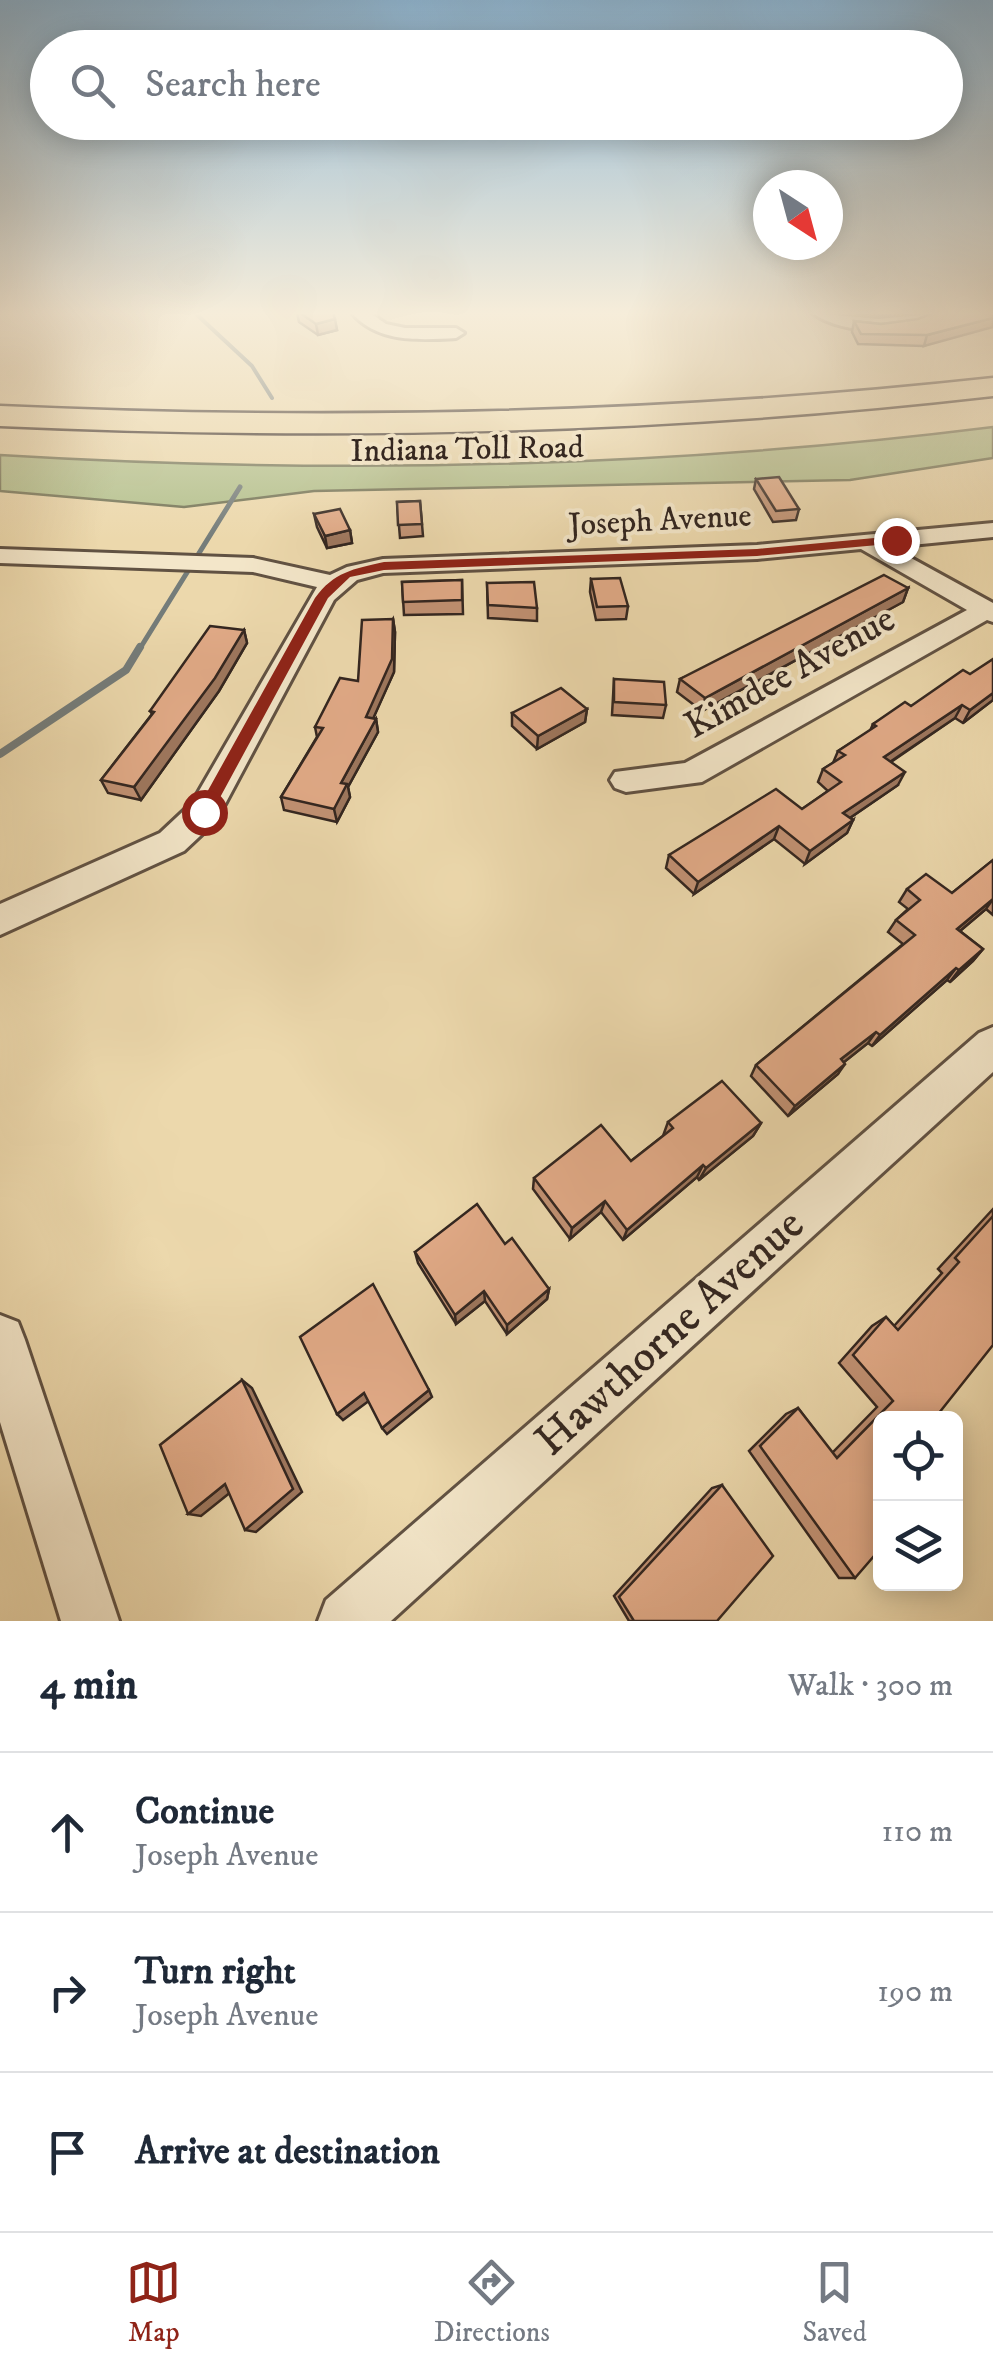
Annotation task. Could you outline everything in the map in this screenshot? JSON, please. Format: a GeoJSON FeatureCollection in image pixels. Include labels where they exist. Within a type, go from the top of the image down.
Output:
{"type":"FeatureCollection","features":[{"type":"Feature","properties":{"kind":"highway","name":"Indiana Toll Road"},"geometry":{"type":"LineString","coordinates":[[0,416],[283,426],[538,422],[749,411],[976,389]]}},
{"type":"Feature","properties":{"kind":"highway","name":"Indiana Toll Road"},"geometry":{"type":"LineString","coordinates":[[0,445],[280,454],[557,449],[781,436],[993,416]]}},
{"type":"Feature","properties":{"kind":"street","name":"Joseph Avenue"},"geometry":{"type":"LineString","coordinates":[[332,583],[346,574],[384,566],[757,552],[993,530]]}},
{"type":"Feature","properties":{"kind":"street"},"geometry":{"type":"LineString","coordinates":[[867,543],[989,612]]}},
{"type":"Feature","properties":{"kind":"street"},"geometry":{"type":"LineString","coordinates":[[0,556],[217,562],[252,565],[332,583],[204,812],[190,828],[172,842],[0,920]]}},
{"type":"Feature","properties":{"kind":"street","name":"Kimdee Avenue"},"geometry":{"type":"LineString","coordinates":[[626,780],[691,774],[989,612]]}},
{"type":"Feature","properties":{"kind":"street","name":"Hawthorne Avenue"},"geometry":{"type":"LineString","coordinates":[[348,1621],[993,1046]]}},
{"type":"Feature","properties":{"kind":"street"},"geometry":{"type":"LineString","coordinates":[[0,1340],[90,1621]]}},
{"type":"Feature","properties":{"kind":"green space"},"geometry":{"type":"Polygon","coordinates":[[[993,427],[993,458],[850,480],[314,491],[184,507],[0,491],[0,455],[248,465],[497,464],[746,451],[993,427]]]}},
{"type":"Feature","properties":{"kind":"building"},"geometry":{"type":"Polygon","coordinates":[[[779,477],[799,509],[776,511],[756,479],[779,477]]]}},
{"type":"Feature","properties":{"kind":"building"},"geometry":{"type":"Polygon","coordinates":[[[420,501],[422,524],[398,525],[397,502],[420,501]]]}},
{"type":"Feature","properties":{"kind":"building"},"geometry":{"type":"Polygon","coordinates":[[[340,509],[350,530],[325,536],[314,514],[340,509]]]}},
{"type":"Feature","properties":{"kind":"building"},"geometry":{"type":"Polygon","coordinates":[[[884,575],[908,588],[705,698],[680,679],[884,575]]]}},
{"type":"Feature","properties":{"kind":"building"},"geometry":{"type":"Polygon","coordinates":[[[620,578],[628,606],[597,607],[591,579],[620,578]]]}},
{"type":"Feature","properties":{"kind":"building"},"geometry":{"type":"Polygon","coordinates":[[[462,580],[462,600],[403,602],[402,582],[462,580]]]}},
{"type":"Feature","properties":{"kind":"building"},"geometry":{"type":"Polygon","coordinates":[[[534,582],[537,608],[488,605],[487,583],[534,582]]]}},
{"type":"Feature","properties":{"kind":"building"},"geometry":{"type":"Polygon","coordinates":[[[393,619],[392,659],[366,717],[376,719],[341,783],[347,784],[334,809],[281,797],[323,728],[315,727],[340,678],[358,681],[362,620],[393,619]]]}},
{"type":"Feature","properties":{"kind":"building"},"geometry":{"type":"Polygon","coordinates":[[[210,626],[244,630],[215,678],[134,787],[101,780],[154,712],[150,711],[210,626]]]}},
{"type":"Feature","properties":{"kind":"building"},"geometry":{"type":"Polygon","coordinates":[[[993,659],[993,693],[970,710],[962,705],[884,757],[905,772],[843,813],[853,820],[810,851],[779,826],[698,882],[669,855],[776,789],[802,809],[841,782],[823,769],[845,755],[838,751],[905,702],[911,706],[963,670],[970,674],[993,659]]]}},
{"type":"Feature","properties":{"kind":"building"},"geometry":{"type":"Polygon","coordinates":[[[614,679],[664,682],[666,705],[614,702],[614,679]]]}},
{"type":"Feature","properties":{"kind":"building"},"geometry":{"type":"Polygon","coordinates":[[[561,688],[587,709],[538,736],[512,713],[561,688]]]}},
{"type":"Feature","properties":{"kind":"building"},"geometry":{"type":"Polygon","coordinates":[[[993,860],[993,899],[957,929],[983,949],[880,1035],[876,1032],[841,1059],[845,1064],[795,1106],[756,1065],[915,935],[896,920],[920,900],[907,889],[926,874],[952,893],[993,860]]]}},
{"type":"Feature","properties":{"kind":"building"},"geometry":{"type":"Polygon","coordinates":[[[722,1081],[761,1123],[706,1168],[703,1165],[627,1230],[605,1201],[572,1228],[534,1178],[601,1125],[631,1161],[673,1128],[668,1122],[722,1081]]]}},
{"type":"Feature","properties":{"kind":"building"},"geometry":{"type":"Polygon","coordinates":[[[477,1204],[505,1244],[512,1238],[549,1289],[507,1325],[484,1291],[455,1315],[415,1252],[477,1204]]]}},
{"type":"Feature","properties":{"kind":"building"},"geometry":{"type":"Polygon","coordinates":[[[993,1216],[993,1345],[941,1411],[883,1411],[893,1401],[853,1355],[886,1317],[898,1330],[959,1262],[955,1258],[993,1216]]]}},
{"type":"Feature","properties":{"kind":"building"},"geometry":{"type":"Polygon","coordinates":[[[373,1284],[429,1390],[382,1428],[364,1393],[337,1414],[300,1337],[373,1284]]]}},
{"type":"Feature","properties":{"kind":"building"},"geometry":{"type":"Polygon","coordinates":[[[242,1380],[293,1489],[245,1530],[225,1484],[188,1514],[160,1445],[242,1380]]]}},
{"type":"Feature","properties":{"kind":"building"},"geometry":{"type":"Polygon","coordinates":[[[798,1408],[837,1458],[873,1421],[873,1557],[855,1578],[760,1446],[798,1408]]]}},
{"type":"Feature","properties":{"kind":"building"},"geometry":{"type":"Polygon","coordinates":[[[722,1485],[773,1556],[717,1621],[634,1621],[619,1597],[722,1485]]]}},
{"type":"Feature","properties":{"kind":"waterway"},"geometry":{"type":"LineString","coordinates":[[266,389],[272,398]]}},
{"type":"Feature","properties":{"kind":"waterway"},"geometry":{"type":"LineString","coordinates":[[139,650],[240,487]]}},
{"type":"Feature","properties":{"kind":"waterway"},"geometry":{"type":"LineString","coordinates":[[0,754],[126,670],[140,647]]}},
{"type":"Feature","properties":{"kind":"route"},"geometry":{"type":"LineString","coordinates":[[204,812],[322,598],[332,583],[346,574],[384,566],[757,552],[896,540]]}}]}
